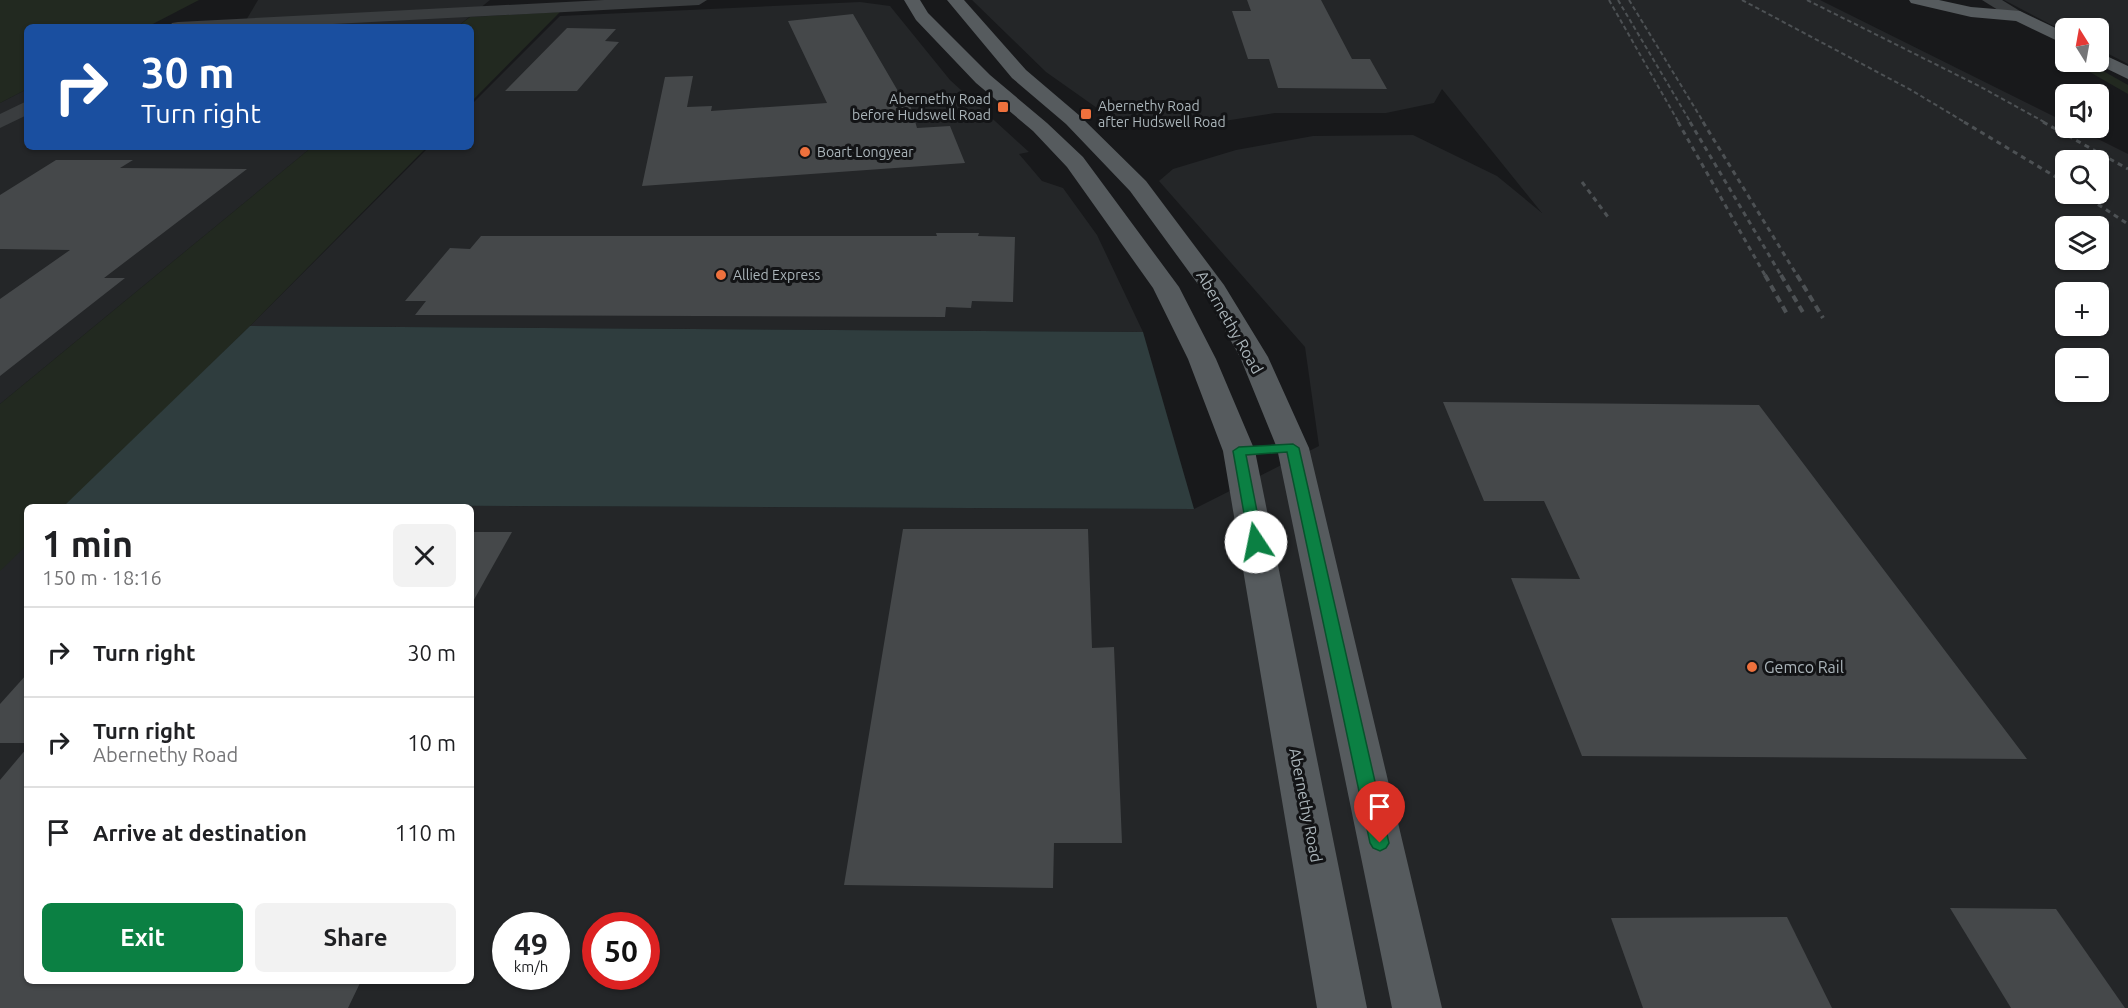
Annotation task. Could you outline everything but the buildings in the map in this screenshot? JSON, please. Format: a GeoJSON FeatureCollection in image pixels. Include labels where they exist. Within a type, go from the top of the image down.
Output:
{"type":"FeatureCollection","features":[{"type":"Feature","properties":{"kind":"main road","name":"Abernethy Road"},"geometry":{"type":"LineString","coordinates":[[912,0],[922,16],[983,79],[1040,127],[1075,162],[1166,287],[1202,359],[1239,451],[1342,1008]]}},
{"type":"Feature","properties":{"kind":"main road","name":"Abernethy Road"},"geometry":{"type":"LineString","coordinates":[[955,0],[1018,74],[1073,120],[1138,186],[1215,290],[1254,357],[1293,448],[1418,1008]]}},
{"type":"Feature","properties":{"kind":"main road"},"geometry":{"type":"LineString","coordinates":[[1917,0],[1971,12],[2020,16],[2055,34]]}},
{"type":"Feature","properties":{"kind":"main road"},"geometry":{"type":"LineString","coordinates":[[2109,63],[2128,73]]}},
{"type":"Feature","properties":{"kind":"main road"},"geometry":{"type":"LineString","coordinates":[[1239,451],[1293,448]]}},
{"type":"Feature","properties":{"kind":"street"},"geometry":{"type":"LineString","coordinates":[[204,24],[699,0]]}},
{"type":"Feature","properties":{"kind":"street"},"geometry":{"type":"LineString","coordinates":[[1990,0],[2020,16]]}},
{"type":"Feature","properties":{"kind":"street"},"geometry":{"type":"LineString","coordinates":[[202,13],[454,5],[614,5]]}},
{"type":"Feature","properties":{"kind":"street"},"geometry":{"type":"LineString","coordinates":[[184,24],[202,13],[226,6]]}},
{"type":"Feature","properties":{"kind":"street"},"geometry":{"type":"LineString","coordinates":[[0,122],[24,109]]}},
{"type":"Feature","properties":{"kind":"shaded area"},"geometry":{"type":"Polygon","coordinates":[[[0,0],[199,0],[153,24],[24,24],[24,91],[0,103],[0,0]]]}},
{"type":"Feature","properties":{"kind":"shaded area"},"geometry":{"type":"Polygon","coordinates":[[[258,0],[490,0],[461,24],[244,24],[258,0]]]}},
{"type":"Feature","properties":{"kind":"shaded area"},"geometry":{"type":"Polygon","coordinates":[[[972,0],[1820,0],[2055,117],[2055,138],[2096,138],[2128,154],[2128,1008],[0,1008],[0,570],[24,546],[24,984],[474,984],[474,506],[1194,509],[1319,446],[1305,347],[1159,181],[1173,169],[1236,150],[1313,136],[1413,135],[1497,176],[1542,213],[1442,89],[1434,103],[1386,113],[1275,113],[1205,124],[1151,126],[1114,120],[1046,72],[972,0]]]}},
{"type":"Feature","properties":{"kind":"shaded area"},"geometry":{"type":"Polygon","coordinates":[[[2004,0],[2128,0],[2128,64],[2109,54],[2109,18],[2055,18],[2055,27],[2004,0]]]}},
{"type":"Feature","properties":{"kind":"shaded area"},"geometry":{"type":"Polygon","coordinates":[[[860,2],[890,6],[950,80],[1029,152],[1019,154],[1042,181],[1063,188],[1097,235],[1143,332],[250,326],[426,150],[474,150],[474,102],[560,16],[860,2]]]}},
{"type":"Feature","properties":{"kind":"shaded area"},"geometry":{"type":"Polygon","coordinates":[[[560,12],[474,99],[474,24],[461,24],[470,17],[560,12]]]}},
{"type":"Feature","properties":{"kind":"shaded area"},"geometry":{"type":"Polygon","coordinates":[[[2090,72],[2105,72],[2128,85],[2128,94],[2090,72]]]}},
{"type":"Feature","properties":{"kind":"shaded area"},"geometry":{"type":"Polygon","coordinates":[[[24,91],[24,150],[308,150],[0,404],[0,103],[24,91]]]}},
{"type":"Feature","properties":{"kind":"shaded area"},"geometry":{"type":"Polygon","coordinates":[[[308,150],[424,150],[250,326],[68,504],[24,504],[24,548],[0,571],[0,404],[308,150]]]}},
{"type":"Feature","properties":{"kind":"shaded area"},"geometry":{"type":"Polygon","coordinates":[[[250,326],[1143,332],[1194,509],[474,506],[474,504],[66,504],[250,326]]]}},
{"type":"Feature","properties":{"kind":"railway"},"geometry":{"type":"LineString","coordinates":[[1609,0],[1679,123]]}},
{"type":"Feature","properties":{"kind":"railway"},"geometry":{"type":"LineString","coordinates":[[1618,0],[1691,123]]}},
{"type":"Feature","properties":{"kind":"railway"},"geometry":{"type":"LineString","coordinates":[[1629,0],[1704,123]]}},
{"type":"Feature","properties":{"kind":"railway"},"geometry":{"type":"LineString","coordinates":[[1742,0],[1911,90],[1966,123]]}},
{"type":"Feature","properties":{"kind":"railway"},"geometry":{"type":"LineString","coordinates":[[1807,0],[1979,86],[2046,123]]}},
{"type":"Feature","properties":{"kind":"railway"},"geometry":{"type":"LineString","coordinates":[[1678,122],[1766,277]]}},
{"type":"Feature","properties":{"kind":"railway"},"geometry":{"type":"LineString","coordinates":[[1690,122],[1782,277]]}},
{"type":"Feature","properties":{"kind":"railway"},"geometry":{"type":"LineString","coordinates":[[1703,122],[1798,277]]}},
{"type":"Feature","properties":{"kind":"railway"},"geometry":{"type":"LineString","coordinates":[[1964,122],[2055,176]]}},
{"type":"Feature","properties":{"kind":"railway"},"geometry":{"type":"LineString","coordinates":[[2043,122],[2128,169]]}},
{"type":"Feature","properties":{"kind":"railway"},"geometry":{"type":"LineString","coordinates":[[1582,182],[1608,217]]}},
{"type":"Feature","properties":{"kind":"railway"},"geometry":{"type":"LineString","coordinates":[[2097,204],[2128,224]]}},
{"type":"Feature","properties":{"kind":"railway"},"geometry":{"type":"LineString","coordinates":[[1765,275],[1787,314]]}},
{"type":"Feature","properties":{"kind":"railway"},"geometry":{"type":"LineString","coordinates":[[1781,275],[1805,316]]}},
{"type":"Feature","properties":{"kind":"railway"},"geometry":{"type":"LineString","coordinates":[[1797,275],[1823,318]]}},
{"type":"Feature","properties":{"kind":"place","name":"Abernethy Road before Hudswell Road"},"geometry":{"type":"Point","coordinates":[1003,107]}},
{"type":"Feature","properties":{"kind":"place","name":"Abernethy Road after Hudswell Road"},"geometry":{"type":"Point","coordinates":[1086,114]}},
{"type":"Feature","properties":{"kind":"place","name":"Boart Longyear"},"geometry":{"type":"Point","coordinates":[805,152]}},
{"type":"Feature","properties":{"kind":"place","name":"Allied Express"},"geometry":{"type":"Point","coordinates":[721,275]}},
{"type":"Feature","properties":{"kind":"place","name":"Gemco Rail"},"geometry":{"type":"Point","coordinates":[1752,667]}},
{"type":"Feature","properties":{"kind":"route"},"geometry":{"type":"LineString","coordinates":[[1256,542],[1239,451],[1293,448],[1380,843]]}}]}
